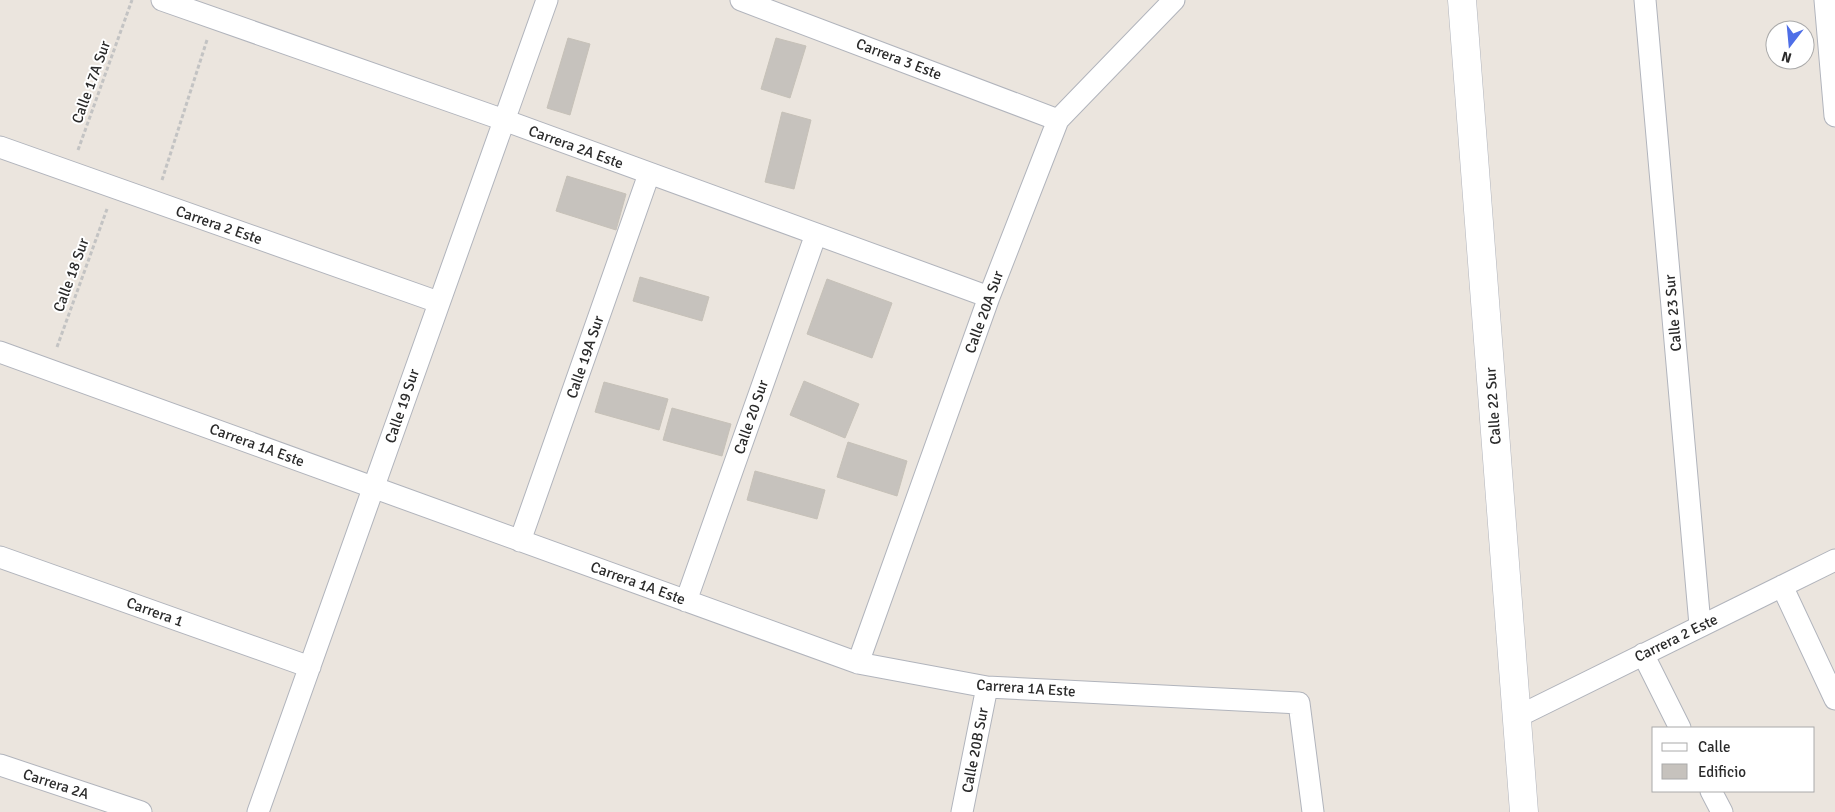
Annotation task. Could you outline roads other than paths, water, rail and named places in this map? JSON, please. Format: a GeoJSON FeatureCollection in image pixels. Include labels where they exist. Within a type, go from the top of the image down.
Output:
{"type":"FeatureCollection","features":[{"type":"Feature","properties":{"kind":"main road","name":"Calle 22 Sur"},"geometry":{"type":"LineString","coordinates":[[1462,0],[1524,812]]}},
{"type":"Feature","properties":{"kind":"street","name":"Carrera 2A Este"},"geometry":{"type":"LineString","coordinates":[[162,0],[504,120],[989,296]]}},
{"type":"Feature","properties":{"kind":"street","name":"Calle 19 Sur"},"geometry":{"type":"LineString","coordinates":[[258,812],[547,0]]}},
{"type":"Feature","properties":{"kind":"street","name":"Carrera 3 Este"},"geometry":{"type":"LineString","coordinates":[[741,0],[1058,120]]}},
{"type":"Feature","properties":{"kind":"street","name":"Calle 20A Sur"},"geometry":{"type":"LineString","coordinates":[[858,663],[989,296],[1058,120],[1174,0]]}},
{"type":"Feature","properties":{"kind":"street","name":"Calle 23 Sur"},"geometry":{"type":"LineString","coordinates":[[1645,0],[1700,625]]}},
{"type":"Feature","properties":{"kind":"street"},"geometry":{"type":"LineString","coordinates":[[1824,0],[1835,116]]}},
{"type":"Feature","properties":{"kind":"street","name":"Carrera 2 Este"},"geometry":{"type":"LineString","coordinates":[[0,147],[438,302]]}},
{"type":"Feature","properties":{"kind":"street","name":"Calle 19A Sur"},"geometry":{"type":"LineString","coordinates":[[520,541],[649,174]]}},
{"type":"Feature","properties":{"kind":"street","name":"Calle 20 Sur"},"geometry":{"type":"LineString","coordinates":[[686,601],[816,234]]}},
{"type":"Feature","properties":{"kind":"street","name":"Carrera 1A Este"},"geometry":{"type":"LineString","coordinates":[[0,352],[858,663],[987,687],[1299,704],[1313,812]]}},
{"type":"Feature","properties":{"kind":"street","name":"Carrera 1"},"geometry":{"type":"LineString","coordinates":[[0,557],[310,666]]}},
{"type":"Feature","properties":{"kind":"street","name":"Carrera 2 Este"},"geometry":{"type":"LineString","coordinates":[[1517,716],[1835,560]]}},
{"type":"Feature","properties":{"kind":"street"},"geometry":{"type":"LineString","coordinates":[[1782,586],[1835,699]]}},
{"type":"Feature","properties":{"kind":"street"},"geometry":{"type":"LineString","coordinates":[[1643,654],[1680,727]]}},
{"type":"Feature","properties":{"kind":"street","name":"Calle 20B Sur"},"geometry":{"type":"LineString","coordinates":[[962,812],[987,687]]}},
{"type":"Feature","properties":{"kind":"street","name":"Carrera 2A"},"geometry":{"type":"LineString","coordinates":[[0,765],[141,812]]}},
{"type":"Feature","properties":{"kind":"street"},"geometry":{"type":"LineString","coordinates":[[1712,792],[1722,812]]}}]}
